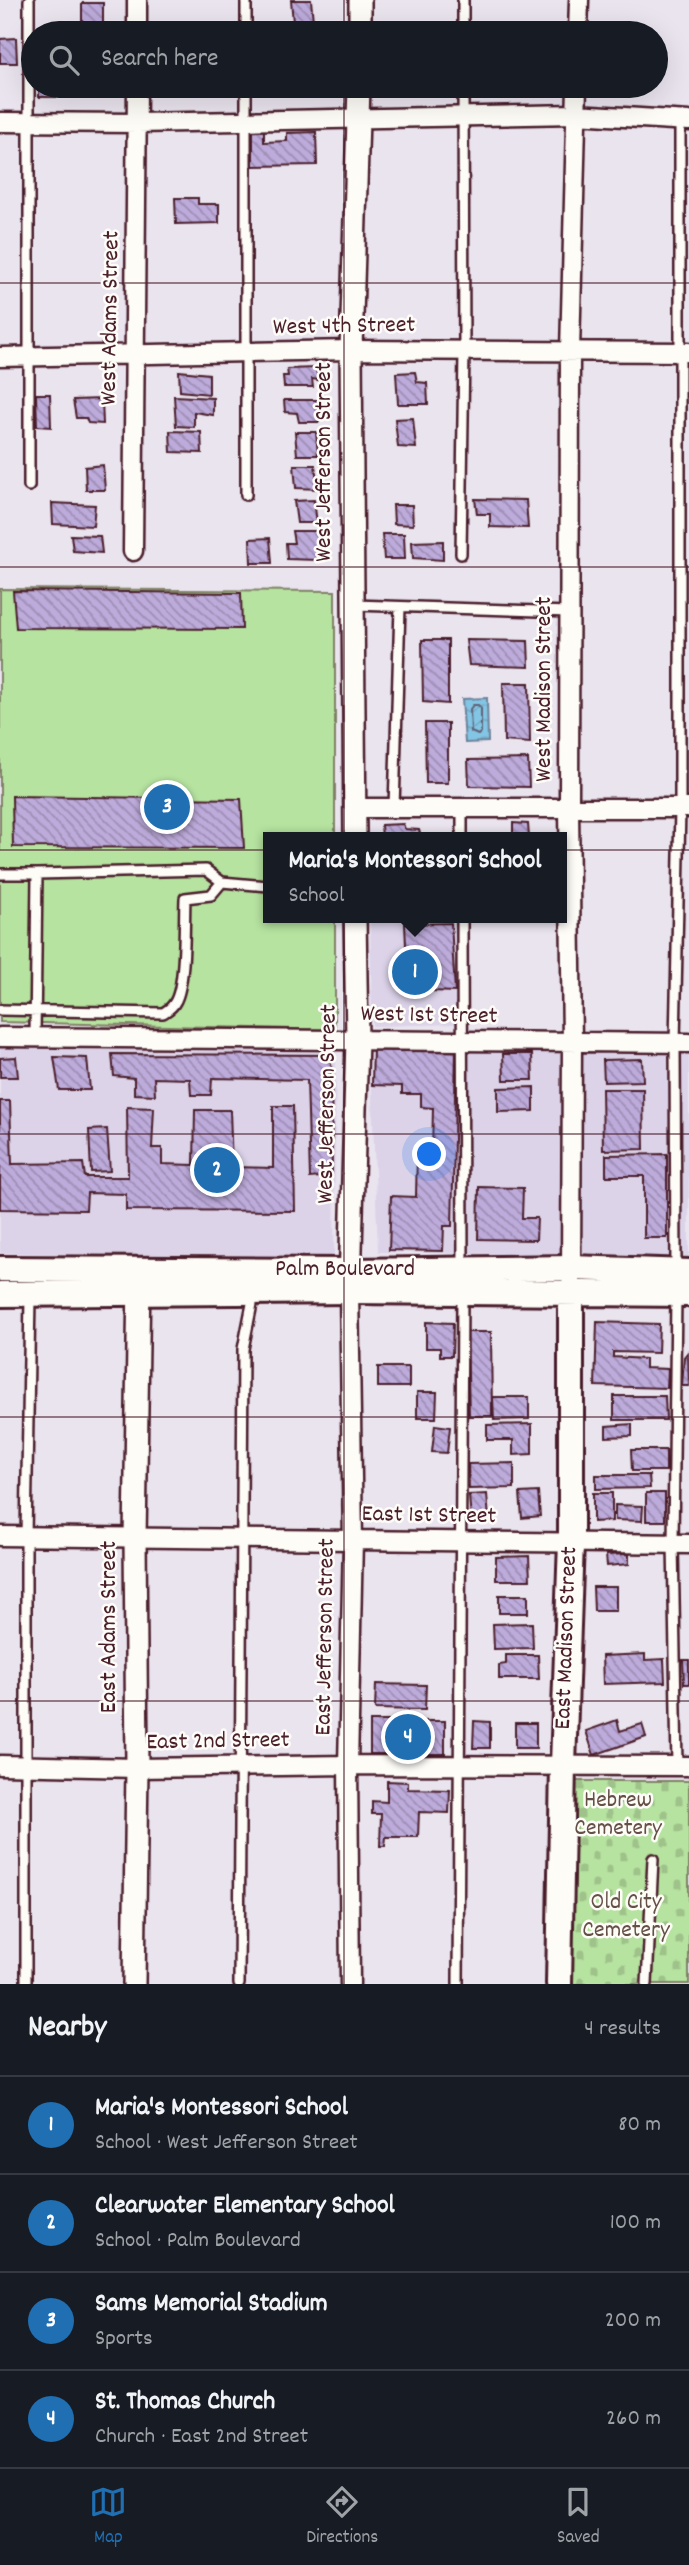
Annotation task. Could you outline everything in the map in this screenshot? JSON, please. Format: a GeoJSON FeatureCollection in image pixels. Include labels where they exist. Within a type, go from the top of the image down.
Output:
{"type":"FeatureCollection","features":[{"type":"Feature","properties":{"kind":"main road","name":"Palm Boulevard"},"geometry":{"type":"LineString","coordinates":[[0,1269],[29,1282]]}},
{"type":"Feature","properties":{"kind":"main road","name":"Palm Boulevard"},"geometry":{"type":"LineString","coordinates":[[0,1294],[29,1282],[571,1280],[683,1283]]}},
{"type":"Feature","properties":{"kind":"main road","name":"East Madison Street"},"geometry":{"type":"LineString","coordinates":[[559,1984],[571,1542],[571,1280]]}},
{"type":"Feature","properties":{"kind":"main road","name":"Palm Boulevard"},"geometry":{"type":"LineString","coordinates":[[139,1281],[254,1292],[350,1281]]}},
{"type":"Feature","properties":{"kind":"street"},"geometry":{"type":"LineString","coordinates":[[137,0],[137,21]]}},
{"type":"Feature","properties":{"kind":"street"},"geometry":{"type":"LineString","coordinates":[[360,0],[360,21]]}},
{"type":"Feature","properties":{"kind":"street"},"geometry":{"type":"LineString","coordinates":[[578,21],[579,0]]}},
{"type":"Feature","properties":{"kind":"street","name":"West Adams Street"},"geometry":{"type":"LineString","coordinates":[[133,551],[138,98]]}},
{"type":"Feature","properties":{"kind":"street","name":"West Jefferson Street"},"geometry":{"type":"LineString","coordinates":[[355,832],[351,350],[359,98]]}},
{"type":"Feature","properties":{"kind":"street","name":"West Madison Street"},"geometry":{"type":"LineString","coordinates":[[571,1280],[570,351],[577,98]]}},
{"type":"Feature","properties":{"kind":"street"},"geometry":{"type":"LineString","coordinates":[[0,122],[245,122],[576,114],[684,121]]}},
{"type":"Feature","properties":{"kind":"street","name":"West 4th Street"},"geometry":{"type":"LineString","coordinates":[[0,357],[351,350],[684,352]]}},
{"type":"Feature","properties":{"kind":"street"},"geometry":{"type":"LineString","coordinates":[[355,808],[684,808]]}},
{"type":"Feature","properties":{"kind":"street","name":"West Jefferson Street"},"geometry":{"type":"LineString","coordinates":[[350,1281],[357,1040],[355,923]]}},
{"type":"Feature","properties":{"kind":"street","name":"West 1st Street"},"geometry":{"type":"LineString","coordinates":[[0,1037],[682,1043]]}},
{"type":"Feature","properties":{"kind":"street","name":"East Adams Street"},"geometry":{"type":"LineString","coordinates":[[134,1984],[137,1768],[135,1539],[139,1281]]}},
{"type":"Feature","properties":{"kind":"street","name":"East Jefferson Street"},"geometry":{"type":"LineString","coordinates":[[350,1281],[353,1539],[348,1765],[350,1984]]}},
{"type":"Feature","properties":{"kind":"street","name":"East 1st Street"},"geometry":{"type":"LineString","coordinates":[[0,1536],[681,1543]]}},
{"type":"Feature","properties":{"kind":"street","name":"East 2nd Street"},"geometry":{"type":"LineString","coordinates":[[0,1765],[137,1768],[348,1765],[683,1766]]}},
{"type":"Feature","properties":{"kind":"lane"},"geometry":{"type":"LineString","coordinates":[[29,0],[29,21]]}},
{"type":"Feature","properties":{"kind":"lane"},"geometry":{"type":"LineString","coordinates":[[246,0],[246,21]]}},
{"type":"Feature","properties":{"kind":"lane"},"geometry":{"type":"LineString","coordinates":[[463,0],[463,21]]}},
{"type":"Feature","properties":{"kind":"lane"},"geometry":{"type":"LineString","coordinates":[[28,98],[29,485]]}},
{"type":"Feature","properties":{"kind":"lane"},"geometry":{"type":"LineString","coordinates":[[246,98],[246,495]]}},
{"type":"Feature","properties":{"kind":"lane"},"geometry":{"type":"LineString","coordinates":[[461,554],[464,351],[463,98]]}},
{"type":"Feature","properties":{"kind":"lane"},"geometry":{"type":"LineString","coordinates":[[683,1766],[681,1543],[684,121]]}},
{"type":"Feature","properties":{"kind":"lane"},"geometry":{"type":"LineString","coordinates":[[352,605],[569,612]]}},
{"type":"Feature","properties":{"kind":"lane"},"geometry":{"type":"LineString","coordinates":[[394,808],[400,607]]}},
{"type":"Feature","properties":{"kind":"lane"},"geometry":{"type":"LineString","coordinates":[[462,808],[462,832]]}},
{"type":"Feature","properties":{"kind":"lane"},"geometry":{"type":"LineString","coordinates":[[0,874],[205,870],[222,882],[263,886]]}},
{"type":"Feature","properties":{"kind":"lane"},"geometry":{"type":"LineString","coordinates":[[35,1037],[37,874]]}},
{"type":"Feature","properties":{"kind":"lane"},"geometry":{"type":"LineString","coordinates":[[0,1010],[163,1013],[169,1010],[176,1001],[180,985],[186,898],[211,895],[222,882]]}},
{"type":"Feature","properties":{"kind":"lane"},"geometry":{"type":"LineString","coordinates":[[458,1984],[462,923]]}},
{"type":"Feature","properties":{"kind":"lane"},"geometry":{"type":"LineString","coordinates":[[26,1984],[29,1282]]}},
{"type":"Feature","properties":{"kind":"lane"},"geometry":{"type":"LineString","coordinates":[[239,1984],[243,1349],[254,1292]]}},
{"type":"Feature","properties":{"kind":"lane"},"geometry":{"type":"LineString","coordinates":[[646,1984],[653,1859]]}},
{"type":"Feature","properties":{"kind":"shaded area"},"geometry":{"type":"Polygon","coordinates":[[[370,923],[458,923],[460,1024],[372,1026],[370,923]]]}},
{"type":"Feature","properties":{"kind":"shaded area"},"geometry":{"type":"Polygon","coordinates":[[[370,1044],[689,1048],[689,1257],[378,1252],[370,1044]]]}},
{"type":"Feature","properties":{"kind":"shaded area"},"geometry":{"type":"Polygon","coordinates":[[[0,1048],[336,1052],[334,1257],[0,1253],[0,1048]]]}},
{"type":"Feature","properties":{"kind":"green space"},"geometry":{"type":"Polygon","coordinates":[[[0,589],[335,591],[335,832],[263,832],[263,923],[335,923],[335,1030],[0,1022],[0,589]]]}},
{"type":"Feature","properties":{"kind":"green space","name":"Old City Cemetery"},"geometry":{"type":"Polygon","coordinates":[[[565,1781],[689,1781],[689,1984],[564,1984],[565,1781]]]}},
{"type":"Feature","properties":{"kind":"water"},"geometry":{"type":"Polygon","coordinates":[[[487,698],[488,742],[465,743],[462,699],[487,698]]]}},
{"type":"Feature","properties":{"kind":"building"},"geometry":{"type":"Polygon","coordinates":[[[291,0],[311,0],[313,21],[293,21],[291,0]]]}},
{"type":"Feature","properties":{"kind":"building"},"geometry":{"type":"Polygon","coordinates":[[[82,3],[103,3],[103,21],[82,21],[82,3]]]}},
{"type":"Feature","properties":{"kind":"building"},"geometry":{"type":"Polygon","coordinates":[[[16,38],[17,63],[0,63],[0,39],[16,38]]]}},
{"type":"Feature","properties":{"kind":"building"},"geometry":{"type":"Polygon","coordinates":[[[253,130],[264,130],[264,142],[287,141],[287,133],[316,132],[317,165],[253,166],[253,130]]]}},
{"type":"Feature","properties":{"kind":"building"},"geometry":{"type":"Polygon","coordinates":[[[175,198],[198,198],[198,204],[219,204],[219,223],[176,224],[175,198]]]}},
{"type":"Feature","properties":{"kind":"building"},"geometry":{"type":"Polygon","coordinates":[[[316,368],[318,380],[312,379],[313,387],[284,387],[283,376],[288,376],[287,369],[316,368]]]}},
{"type":"Feature","properties":{"kind":"building"},"geometry":{"type":"Polygon","coordinates":[[[179,371],[209,374],[209,394],[180,391],[179,371]]]}},
{"type":"Feature","properties":{"kind":"building"},"geometry":{"type":"Polygon","coordinates":[[[415,372],[417,382],[427,383],[428,404],[398,404],[396,373],[415,372]]]}},
{"type":"Feature","properties":{"kind":"building"},"geometry":{"type":"Polygon","coordinates":[[[36,394],[50,394],[51,427],[37,426],[36,394]]]}},
{"type":"Feature","properties":{"kind":"building"},"geometry":{"type":"Polygon","coordinates":[[[174,396],[213,398],[213,415],[194,412],[194,427],[176,426],[174,396]]]}},
{"type":"Feature","properties":{"kind":"building"},"geometry":{"type":"Polygon","coordinates":[[[102,399],[103,424],[88,423],[86,418],[76,418],[73,400],[102,399]]]}},
{"type":"Feature","properties":{"kind":"building"},"geometry":{"type":"Polygon","coordinates":[[[284,400],[317,400],[319,422],[299,422],[297,413],[285,412],[284,400]]]}},
{"type":"Feature","properties":{"kind":"building"},"geometry":{"type":"Polygon","coordinates":[[[413,418],[416,448],[398,447],[395,419],[413,418]]]}},
{"type":"Feature","properties":{"kind":"building"},"geometry":{"type":"Polygon","coordinates":[[[170,431],[201,432],[202,453],[171,452],[170,431]]]}},
{"type":"Feature","properties":{"kind":"building"},"geometry":{"type":"Polygon","coordinates":[[[295,432],[316,432],[318,455],[297,455],[295,432]]]}},
{"type":"Feature","properties":{"kind":"building"},"geometry":{"type":"Polygon","coordinates":[[[103,465],[105,490],[86,490],[85,467],[103,465]]]}},
{"type":"Feature","properties":{"kind":"building"},"geometry":{"type":"Polygon","coordinates":[[[294,465],[315,465],[318,489],[296,488],[294,465]]]}},
{"type":"Feature","properties":{"kind":"building"},"geometry":{"type":"Polygon","coordinates":[[[475,499],[526,500],[528,528],[490,527],[490,514],[477,514],[475,499]]]}},
{"type":"Feature","properties":{"kind":"building"},"geometry":{"type":"Polygon","coordinates":[[[314,500],[317,523],[297,523],[294,501],[314,500]]]}},
{"type":"Feature","properties":{"kind":"building"},"geometry":{"type":"Polygon","coordinates":[[[52,503],[95,505],[93,526],[53,524],[52,503]]]}},
{"type":"Feature","properties":{"kind":"building"},"geometry":{"type":"Polygon","coordinates":[[[393,505],[412,505],[413,525],[394,524],[393,505]]]}},
{"type":"Feature","properties":{"kind":"building"},"geometry":{"type":"Polygon","coordinates":[[[292,531],[322,531],[323,549],[316,548],[317,560],[287,559],[286,543],[294,543],[292,531]]]}},
{"type":"Feature","properties":{"kind":"building"},"geometry":{"type":"Polygon","coordinates":[[[382,534],[404,534],[405,559],[384,559],[382,534]]]}},
{"type":"Feature","properties":{"kind":"building"},"geometry":{"type":"Polygon","coordinates":[[[71,535],[100,536],[102,553],[73,551],[71,535]]]}},
{"type":"Feature","properties":{"kind":"building"},"geometry":{"type":"Polygon","coordinates":[[[270,538],[272,563],[251,563],[250,539],[270,538]]]}},
{"type":"Feature","properties":{"kind":"building"},"geometry":{"type":"Polygon","coordinates":[[[443,541],[443,560],[413,558],[412,542],[443,541]]]}},
{"type":"Feature","properties":{"kind":"building"},"geometry":{"type":"Polygon","coordinates":[[[13,591],[241,593],[242,629],[16,628],[13,591]]]}},
{"type":"Feature","properties":{"kind":"building"},"geometry":{"type":"Polygon","coordinates":[[[422,640],[448,640],[448,704],[423,702],[422,640]]]}},
{"type":"Feature","properties":{"kind":"building"},"geometry":{"type":"Polygon","coordinates":[[[466,640],[528,641],[529,667],[469,665],[466,640]]]}},
{"type":"Feature","properties":{"kind":"building"},"geometry":{"type":"Polygon","coordinates":[[[503,683],[529,683],[530,743],[504,741],[503,683]]]}},
{"type":"Feature","properties":{"kind":"building"},"geometry":{"type":"Polygon","coordinates":[[[425,723],[448,723],[448,783],[426,783],[425,723]]]}},
{"type":"Feature","properties":{"kind":"building"},"geometry":{"type":"Polygon","coordinates":[[[528,759],[529,787],[469,786],[468,760],[528,759]]]}},
{"type":"Feature","properties":{"kind":"building"},"geometry":{"type":"Polygon","coordinates":[[[12,796],[241,799],[244,848],[13,847],[12,796]]]}},
{"type":"Feature","properties":{"kind":"building"},"geometry":{"type":"Polygon","coordinates":[[[513,823],[528,824],[529,832],[513,832],[513,823]]]}},
{"type":"Feature","properties":{"kind":"building"},"geometry":{"type":"Polygon","coordinates":[[[403,824],[405,829],[420,832],[382,832],[381,825],[403,824]]]}},
{"type":"Feature","properties":{"kind":"building"},"geometry":{"type":"Polygon","coordinates":[[[451,923],[455,992],[408,990],[405,924],[451,923]]]}},
{"type":"Feature","properties":{"kind":"building"},"geometry":{"type":"Polygon","coordinates":[[[373,1049],[456,1051],[452,1226],[444,1226],[443,1251],[389,1250],[391,1196],[416,1197],[417,1151],[432,1152],[433,1108],[421,1107],[421,1094],[402,1094],[402,1086],[372,1085],[373,1049]]]}},
{"type":"Feature","properties":{"kind":"building"},"geometry":{"type":"Polygon","coordinates":[[[112,1054],[331,1055],[332,1176],[310,1178],[307,1080],[212,1078],[211,1095],[191,1095],[190,1079],[154,1078],[155,1095],[134,1094],[134,1078],[114,1076],[112,1054]]]}},
{"type":"Feature","properties":{"kind":"building"},"geometry":{"type":"Polygon","coordinates":[[[503,1054],[532,1054],[533,1080],[504,1080],[503,1054]]]}},
{"type":"Feature","properties":{"kind":"building"},"geometry":{"type":"Polygon","coordinates":[[[16,1057],[18,1077],[0,1077],[0,1058],[16,1057]]]}},
{"type":"Feature","properties":{"kind":"building"},"geometry":{"type":"Polygon","coordinates":[[[54,1057],[87,1058],[90,1090],[59,1090],[54,1057]]]}},
{"type":"Feature","properties":{"kind":"building"},"geometry":{"type":"Polygon","coordinates":[[[642,1059],[643,1081],[604,1082],[603,1060],[642,1059]]]}},
{"type":"Feature","properties":{"kind":"building"},"geometry":{"type":"Polygon","coordinates":[[[534,1087],[534,1111],[498,1112],[498,1088],[534,1087]]]}},
{"type":"Feature","properties":{"kind":"building"},"geometry":{"type":"Polygon","coordinates":[[[602,1089],[643,1089],[644,1149],[603,1150],[602,1089]]]}},
{"type":"Feature","properties":{"kind":"building"},"geometry":{"type":"Polygon","coordinates":[[[0,1101],[10,1101],[12,1164],[83,1163],[85,1177],[128,1177],[127,1107],[154,1108],[152,1148],[162,1148],[162,1164],[194,1165],[195,1110],[230,1110],[232,1167],[273,1168],[273,1106],[293,1106],[295,1211],[126,1210],[126,1194],[87,1193],[86,1210],[0,1209],[0,1101]]]}},
{"type":"Feature","properties":{"kind":"building"},"geometry":{"type":"Polygon","coordinates":[[[107,1129],[110,1171],[91,1172],[89,1130],[107,1129]]]}},
{"type":"Feature","properties":{"kind":"building"},"geometry":{"type":"Polygon","coordinates":[[[667,1154],[667,1238],[644,1238],[644,1176],[606,1176],[606,1155],[667,1154]]]}},
{"type":"Feature","properties":{"kind":"building"},"geometry":{"type":"Polygon","coordinates":[[[479,1187],[523,1188],[522,1218],[537,1218],[536,1240],[478,1239],[479,1187]]]}},
{"type":"Feature","properties":{"kind":"building"},"geometry":{"type":"Polygon","coordinates":[[[426,1322],[453,1323],[452,1356],[440,1356],[440,1348],[426,1348],[426,1322]]]}},
{"type":"Feature","properties":{"kind":"building"},"geometry":{"type":"Polygon","coordinates":[[[597,1322],[659,1324],[658,1353],[613,1352],[613,1357],[645,1359],[645,1368],[668,1369],[667,1388],[595,1386],[597,1322]]]}},
{"type":"Feature","properties":{"kind":"building"},"geometry":{"type":"Polygon","coordinates":[[[467,1332],[491,1332],[492,1416],[469,1416],[467,1332]]]}},
{"type":"Feature","properties":{"kind":"building"},"geometry":{"type":"Polygon","coordinates":[[[688,1352],[689,1386],[682,1386],[684,1357],[688,1352]]]}},
{"type":"Feature","properties":{"kind":"building"},"geometry":{"type":"Polygon","coordinates":[[[378,1367],[409,1367],[409,1387],[378,1387],[378,1367]]]}},
{"type":"Feature","properties":{"kind":"building"},"geometry":{"type":"Polygon","coordinates":[[[417,1392],[437,1392],[436,1418],[417,1418],[417,1392]]]}},
{"type":"Feature","properties":{"kind":"building"},"geometry":{"type":"Polygon","coordinates":[[[614,1396],[665,1396],[666,1420],[614,1420],[614,1396]]]}},
{"type":"Feature","properties":{"kind":"building"},"geometry":{"type":"Polygon","coordinates":[[[493,1397],[529,1397],[529,1419],[494,1420],[493,1397]]]}},
{"type":"Feature","properties":{"kind":"building"},"geometry":{"type":"Polygon","coordinates":[[[532,1424],[532,1454],[513,1455],[513,1440],[487,1440],[487,1425],[532,1424]]]}},
{"type":"Feature","properties":{"kind":"building"},"geometry":{"type":"Polygon","coordinates":[[[632,1424],[632,1436],[606,1437],[606,1426],[632,1424]]]}},
{"type":"Feature","properties":{"kind":"building"},"geometry":{"type":"Polygon","coordinates":[[[435,1425],[450,1427],[447,1453],[432,1452],[435,1425]]]}},
{"type":"Feature","properties":{"kind":"building"},"geometry":{"type":"Polygon","coordinates":[[[631,1450],[666,1450],[666,1471],[632,1471],[631,1450]]]}},
{"type":"Feature","properties":{"kind":"building"},"geometry":{"type":"Polygon","coordinates":[[[514,1463],[514,1488],[469,1489],[468,1464],[514,1463]]]}},
{"type":"Feature","properties":{"kind":"building"},"geometry":{"type":"Polygon","coordinates":[[[596,1475],[649,1475],[650,1488],[596,1489],[596,1475]]]}},
{"type":"Feature","properties":{"kind":"building"},"geometry":{"type":"Polygon","coordinates":[[[538,1492],[540,1516],[522,1518],[520,1493],[538,1492]]]}},
{"type":"Feature","properties":{"kind":"building"},"geometry":{"type":"Polygon","coordinates":[[[593,1493],[612,1493],[612,1521],[593,1522],[593,1493]]]}},
{"type":"Feature","properties":{"kind":"building"},"geometry":{"type":"Polygon","coordinates":[[[646,1493],[665,1493],[665,1521],[646,1521],[646,1493]]]}},
{"type":"Feature","properties":{"kind":"building"},"geometry":{"type":"Polygon","coordinates":[[[487,1494],[489,1519],[471,1520],[469,1495],[487,1494]]]}},
{"type":"Feature","properties":{"kind":"building"},"geometry":{"type":"Polygon","coordinates":[[[615,1505],[643,1506],[642,1521],[615,1520],[615,1505]]]}},
{"type":"Feature","properties":{"kind":"building"},"geometry":{"type":"Polygon","coordinates":[[[629,1554],[629,1564],[607,1566],[606,1555],[629,1554]]]}},
{"type":"Feature","properties":{"kind":"building"},"geometry":{"type":"Polygon","coordinates":[[[529,1556],[530,1580],[496,1580],[496,1557],[529,1556]]]}},
{"type":"Feature","properties":{"kind":"building"},"geometry":{"type":"Polygon","coordinates":[[[593,1587],[616,1587],[616,1611],[594,1611],[593,1587]]]}},
{"type":"Feature","properties":{"kind":"building"},"geometry":{"type":"Polygon","coordinates":[[[499,1595],[528,1595],[528,1613],[499,1613],[499,1595]]]}},
{"type":"Feature","properties":{"kind":"building"},"geometry":{"type":"Polygon","coordinates":[[[532,1623],[533,1648],[494,1649],[493,1624],[532,1623]]]}},
{"type":"Feature","properties":{"kind":"building"},"geometry":{"type":"Polygon","coordinates":[[[645,1654],[645,1660],[664,1659],[665,1682],[603,1684],[602,1656],[645,1654]]]}},
{"type":"Feature","properties":{"kind":"building"},"geometry":{"type":"Polygon","coordinates":[[[506,1655],[538,1655],[539,1679],[499,1679],[499,1665],[506,1664],[506,1655]]]}},
{"type":"Feature","properties":{"kind":"building"},"geometry":{"type":"Polygon","coordinates":[[[683,1660],[689,1660],[689,1684],[684,1684],[683,1660]]]}},
{"type":"Feature","properties":{"kind":"building"},"geometry":{"type":"Polygon","coordinates":[[[376,1684],[426,1685],[425,1710],[375,1709],[376,1684]]]}},
{"type":"Feature","properties":{"kind":"building"},"geometry":{"type":"Polygon","coordinates":[[[617,1720],[620,1731],[642,1724],[646,1737],[594,1755],[586,1731],[617,1720]]]}},
{"type":"Feature","properties":{"kind":"building"},"geometry":{"type":"Polygon","coordinates":[[[370,1721],[445,1721],[445,1754],[370,1754],[370,1721]]]}},
{"type":"Feature","properties":{"kind":"building"},"geometry":{"type":"Polygon","coordinates":[[[474,1721],[490,1722],[490,1748],[473,1748],[474,1721]]]}},
{"type":"Feature","properties":{"kind":"building"},"geometry":{"type":"Polygon","coordinates":[[[515,1723],[536,1723],[536,1748],[515,1748],[515,1723]]]}},
{"type":"Feature","properties":{"kind":"building"},"geometry":{"type":"Polygon","coordinates":[[[387,1781],[408,1782],[408,1789],[450,1790],[449,1813],[419,1812],[418,1837],[386,1837],[385,1846],[380,1846],[381,1814],[372,1814],[372,1801],[387,1802],[387,1781]]]}},
{"type":"Feature","properties":{"kind":"place","name":"Sams Memorial Stadium"},"geometry":{"type":"Point","coordinates":[167,807]}},
{"type":"Feature","properties":{"kind":"place","name":"Maria's Montessori School"},"geometry":{"type":"Point","coordinates":[415,972]}},
{"type":"Feature","properties":{"kind":"place","name":"Clearwater Elementary School"},"geometry":{"type":"Point","coordinates":[217,1170]}},
{"type":"Feature","properties":{"kind":"place","name":"St. Thomas Church"},"geometry":{"type":"Point","coordinates":[408,1737]}},
{"type":"Feature","properties":{"kind":"park label","name":"Hebrew Cemetery"},"geometry":{"type":"Point","coordinates":[618,1815]}}]}
